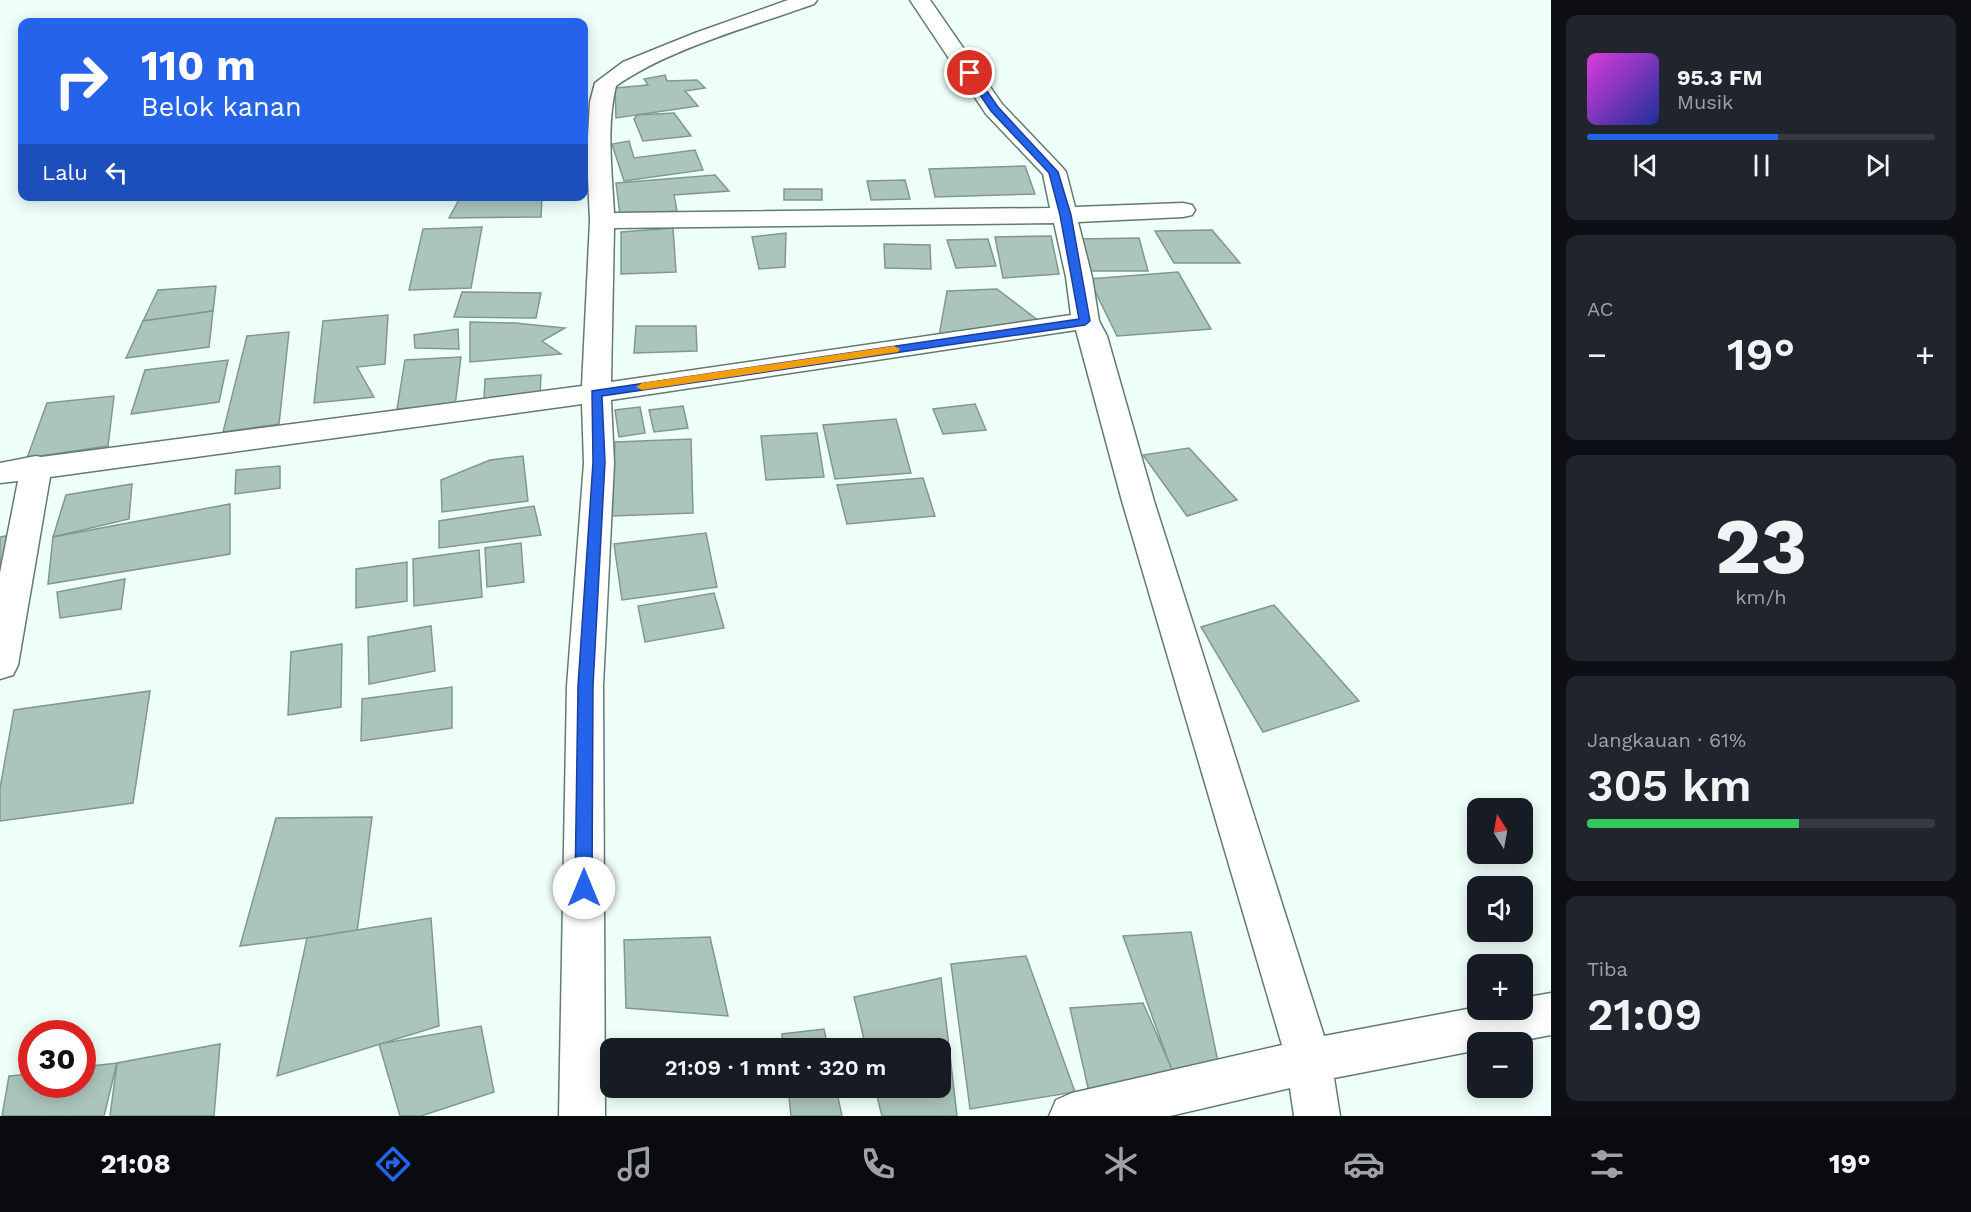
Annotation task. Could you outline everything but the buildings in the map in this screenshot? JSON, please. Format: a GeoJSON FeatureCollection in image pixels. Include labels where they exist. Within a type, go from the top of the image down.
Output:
{"type":"FeatureCollection","features":[{"type":"Feature","properties":{"kind":"street"},"geometry":{"type":"LineString","coordinates":[[582,1116],[585,686],[599,462],[596,393],[602,221],[599,155],[601,102],[606,83],[630,66],[702,37],[807,0]]}},
{"type":"Feature","properties":{"kind":"street"},"geometry":{"type":"LineString","coordinates":[[920,0],[994,109],[1053,172],[1065,215],[1085,321],[1093,336],[1138,501],[1309,1061],[1317,1116]]}},
{"type":"Feature","properties":{"kind":"street"},"geometry":{"type":"LineString","coordinates":[[602,221],[1065,215],[1183,210]]}},
{"type":"Feature","properties":{"kind":"street"},"geometry":{"type":"LineString","coordinates":[[0,473],[36,466],[596,393],[1085,321]]}},
{"type":"Feature","properties":{"kind":"street"},"geometry":{"type":"LineString","coordinates":[[0,665],[36,466]]}},
{"type":"Feature","properties":{"kind":"street"},"geometry":{"type":"LineString","coordinates":[[1072,1116],[1309,1061],[1551,1014]]}},
{"type":"Feature","properties":{"kind":"slow traffic"},"geometry":{"type":"LineString","coordinates":[[642,387],[894,349]]}},
{"type":"Feature","properties":{"kind":"route"},"geometry":{"type":"LineString","coordinates":[[584,888],[585,686],[599,462],[596,393],[1085,321],[1065,215],[1053,172],[994,109],[970,73]]}}]}
